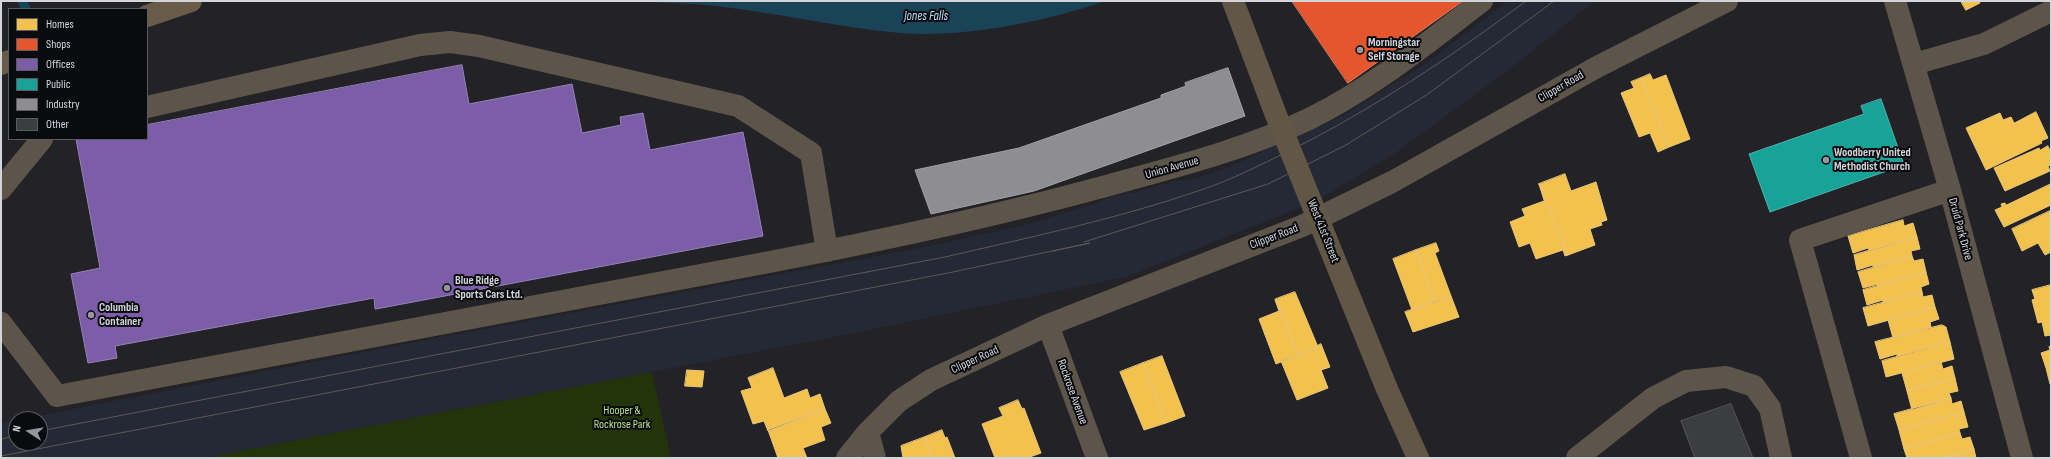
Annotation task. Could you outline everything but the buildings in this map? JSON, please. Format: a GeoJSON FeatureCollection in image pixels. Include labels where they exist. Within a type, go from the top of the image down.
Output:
{"type":"FeatureCollection","features":[{"type":"Feature","properties":{"kind":"highway"},"geometry":{"type":"LineString","coordinates":[[148,16],[191,1]]}},
{"type":"Feature","properties":{"kind":"main road","name":"West 41st Street"},"geometry":{"type":"LineString","coordinates":[[1233,1],[1276,115],[1387,389],[1418,458]]}},
{"type":"Feature","properties":{"kind":"street","name":"Union Avenue"},"geometry":{"type":"LineString","coordinates":[[1,324],[57,396],[827,251],[993,216],[1183,165],[1255,142],[1308,119],[1350,97],[1394,68],[1482,1]]}},
{"type":"Feature","properties":{"kind":"street","name":"Clipper Road"},"geometry":{"type":"LineString","coordinates":[[848,458],[868,432],[899,401],[931,380],[1048,325],[1302,226],[1392,182],[1597,67],[1727,1]]}},
{"type":"Feature","properties":{"kind":"street","name":"Druid Park Drive"},"geometry":{"type":"LineString","coordinates":[[1895,1],[1950,190],[2022,458]]}},
{"type":"Feature","properties":{"kind":"street"},"geometry":{"type":"LineString","coordinates":[[1914,64],[1984,44],[2051,11]]}},
{"type":"Feature","properties":{"kind":"street"},"geometry":{"type":"LineString","coordinates":[[148,107],[420,45],[450,42],[479,46],[738,106],[811,153],[827,251]]}},
{"type":"Feature","properties":{"kind":"street"},"geometry":{"type":"LineString","coordinates":[[1,189],[41,140]]}},
{"type":"Feature","properties":{"kind":"street"},"geometry":{"type":"LineString","coordinates":[[1861,458],[1800,240],[1950,190]]}},
{"type":"Feature","properties":{"kind":"street","name":"Rockrose Avenue"},"geometry":{"type":"LineString","coordinates":[[1048,325],[1097,458]]}},
{"type":"Feature","properties":{"kind":"street"},"geometry":{"type":"LineString","coordinates":[[1577,458],[1653,398],[1686,381],[1726,377],[1754,386],[1770,408],[1781,458]]}},
{"type":"Feature","properties":{"kind":"street"},"geometry":{"type":"LineString","coordinates":[[868,432],[874,458]]}},
{"type":"Feature","properties":{"kind":"shaded area"},"geometry":{"type":"Polygon","coordinates":[[[1508,1],[1595,1],[1511,68],[1397,152],[1317,201],[1126,277],[854,333],[204,458],[1,458],[1,423],[8,422],[8,451],[48,451],[48,414],[420,341],[920,248],[1024,225],[1091,205],[1113,196],[1137,192],[1171,182],[1195,178],[1222,170],[1342,116],[1425,64],[1508,1]]]}},
{"type":"Feature","properties":{"kind":"green space","name":"Hooper & Rockrose Park"},"geometry":{"type":"Polygon","coordinates":[[[652,372],[671,458],[204,458],[652,372]]]}},
{"type":"Feature","properties":{"kind":"water","name":"Jones Falls"},"geometry":{"type":"Polygon","coordinates":[[[629,1],[1105,1],[1057,16],[1004,27],[977,31],[925,34],[900,33],[858,28],[719,6],[629,1]]]}},
{"type":"Feature","properties":{"kind":"pier"},"geometry":{"type":"Polygon","coordinates":[[[27,1],[193,1],[148,9],[9,8],[27,1]]]}},
{"type":"Feature","properties":{"kind":"pier"},"geometry":{"type":"Polygon","coordinates":[[[8,8],[8,62],[1,64],[1,11],[8,8]]]}},
{"type":"Feature","properties":{"kind":"waterway"},"geometry":{"type":"LineString","coordinates":[[22,1],[26,8]]}},
{"type":"Feature","properties":{"kind":"tram line"},"geometry":{"type":"LineString","coordinates":[[48,429],[945,257],[1074,227],[1138,210],[1223,182],[1320,135],[1351,118],[1411,81],[1526,1]]}},
{"type":"Feature","properties":{"kind":"tram line"},"geometry":{"type":"LineString","coordinates":[[1084,242],[1268,184],[1346,145],[1428,94],[1554,1]]}},
{"type":"Feature","properties":{"kind":"tram line"},"geometry":{"type":"LineString","coordinates":[[1,456],[948,273],[1090,243],[1053,251],[1055,251]]}},
{"type":"Feature","properties":{"kind":"tram line"},"geometry":{"type":"LineString","coordinates":[[1,439],[8,438]]}},
{"type":"Feature","properties":{"kind":"place","name":"Morningstar Self Storage"},"geometry":{"type":"Point","coordinates":[1360,50]}},
{"type":"Feature","properties":{"kind":"place","name":"Woodberry United Methodist Church"},"geometry":{"type":"Point","coordinates":[1826,160]}},
{"type":"Feature","properties":{"kind":"place","name":"Blue Ridge Sports Cars Ltd."},"geometry":{"type":"Point","coordinates":[447,288]}},
{"type":"Feature","properties":{"kind":"place","name":"Columbia Container"},"geometry":{"type":"Point","coordinates":[91,315]}}]}
